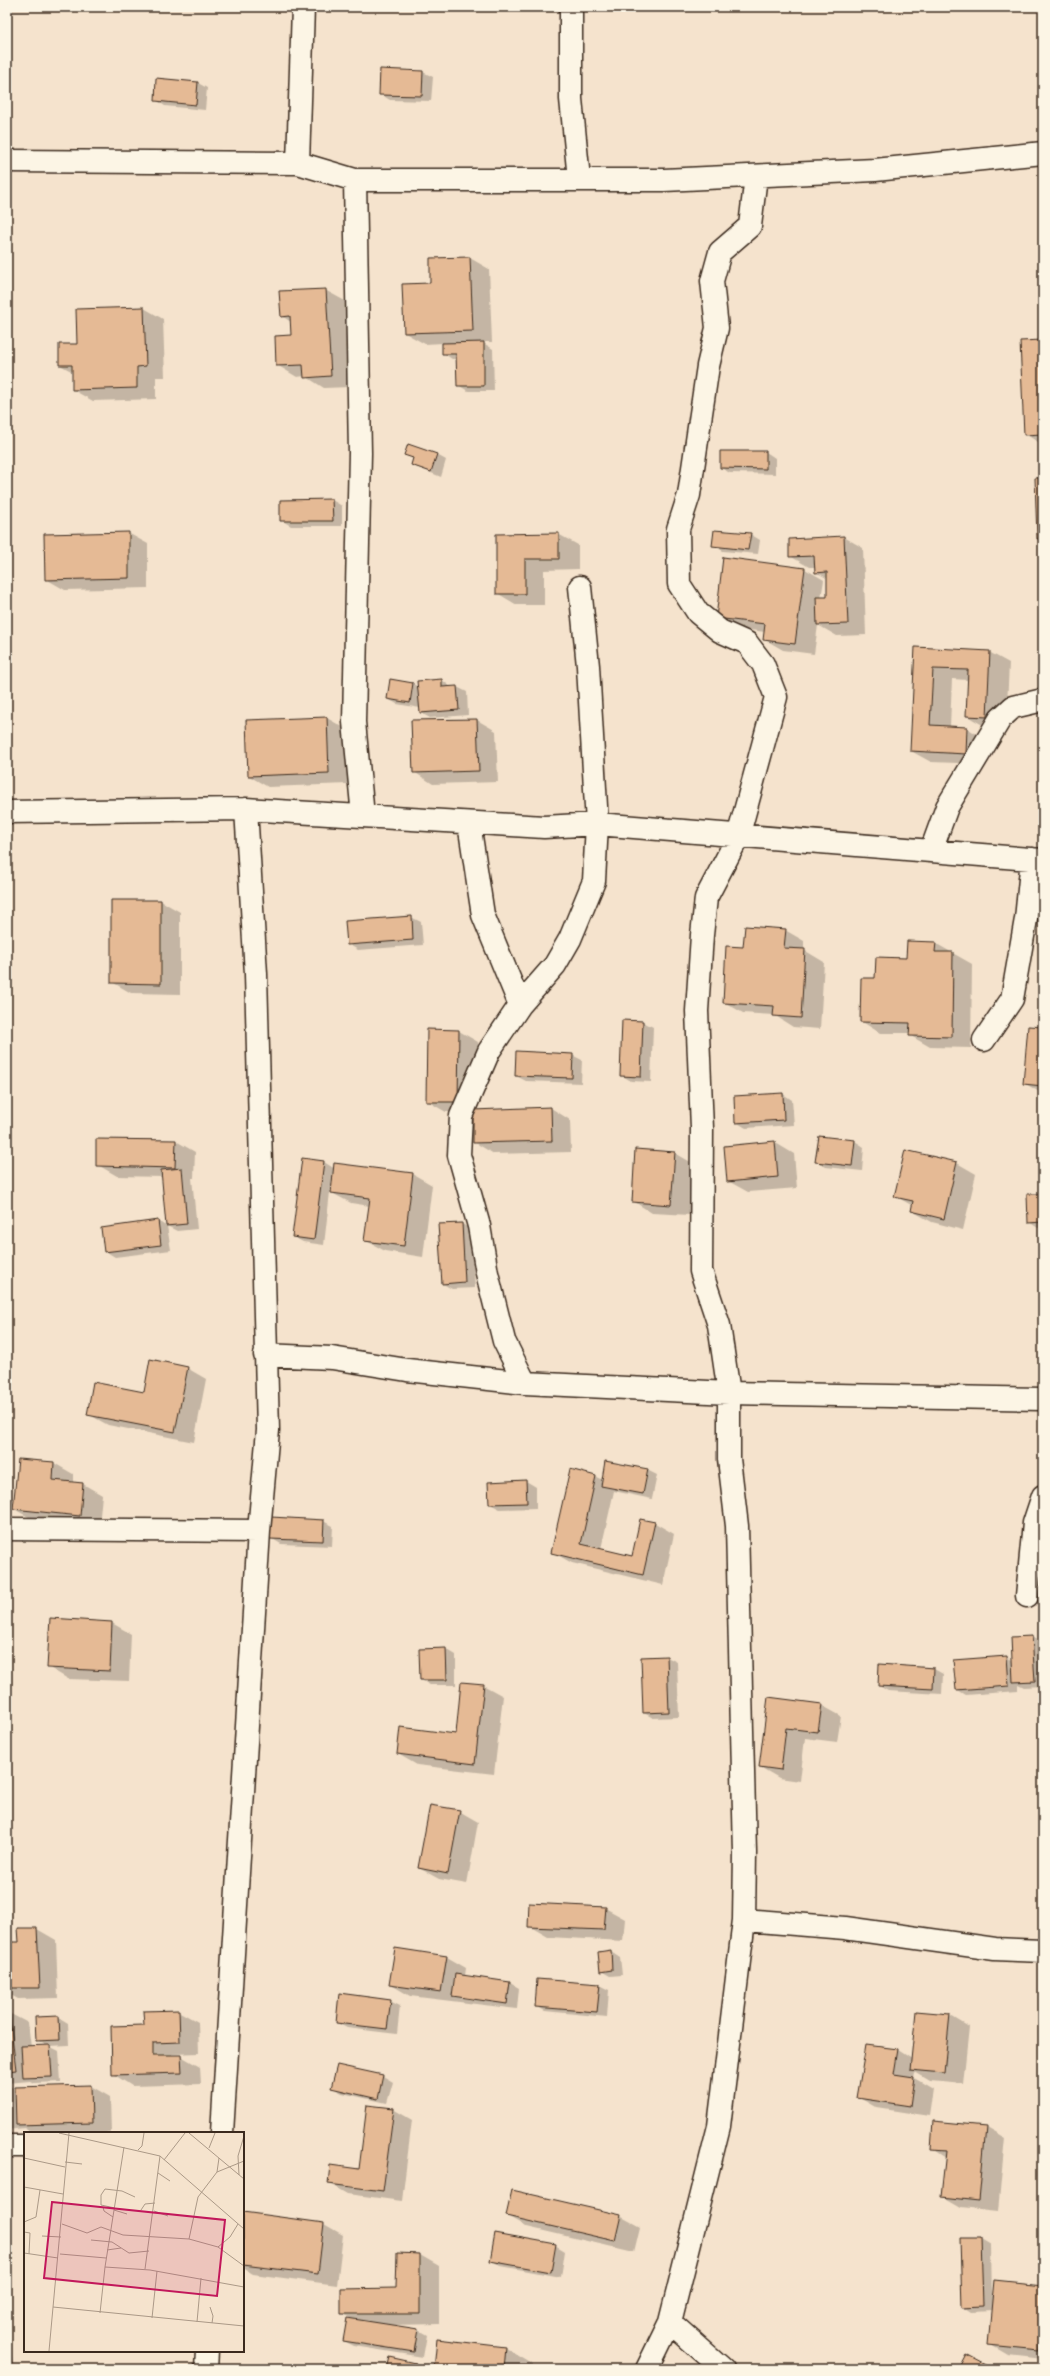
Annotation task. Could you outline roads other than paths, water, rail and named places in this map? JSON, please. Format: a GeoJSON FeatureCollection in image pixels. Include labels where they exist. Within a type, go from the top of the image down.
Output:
{"type":"FeatureCollection","features":[{"type":"Feature","properties":{"kind":"street"},"geometry":{"type":"LineString","coordinates":[[298,163],[303,7]]}},
{"type":"Feature","properties":{"kind":"street"},"geometry":{"type":"LineString","coordinates":[[571,7],[571,99],[579,179]]}},
{"type":"Feature","properties":{"kind":"street"},"geometry":{"type":"LineString","coordinates":[[7,161],[298,163],[355,180],[664,180],[875,170],[1043,153]]}},
{"type":"Feature","properties":{"kind":"street"},"geometry":{"type":"LineString","coordinates":[[647,2369],[670,2322],[719,2126],[744,1920],[744,1845],[737,1526],[729,1459],[729,1393],[719,1325],[701,1271],[702,1128],[697,1011],[706,898],[738,837],[776,697],[763,664],[747,643],[720,631],[698,613],[679,584],[678,529],[689,495],[708,366],[717,328],[712,281],[720,252],[750,226],[756,176]]}},
{"type":"Feature","properties":{"kind":"street"},"geometry":{"type":"LineString","coordinates":[[355,180],[360,453],[354,722],[363,816]]}},
{"type":"Feature","properties":{"kind":"street"},"geometry":{"type":"LineString","coordinates":[[525,1383],[504,1341],[487,1274],[480,1226],[459,1155],[461,1116],[489,1051],[520,1005],[555,965],[570,939],[594,880],[597,824],[588,666],[580,587]]}},
{"type":"Feature","properties":{"kind":"street"},"geometry":{"type":"LineString","coordinates":[[931,851],[947,806],[1000,719],[1013,707],[1043,700]]}},
{"type":"Feature","properties":{"kind":"street"},"geometry":{"type":"LineString","coordinates":[[222,2132],[259,1530],[268,1430],[256,974],[246,809]]}},
{"type":"Feature","properties":{"kind":"street"},"geometry":{"type":"LineString","coordinates":[[7,812],[246,809],[544,828],[597,824],[738,837],[1038,860],[1012,999],[984,1040]]}},
{"type":"Feature","properties":{"kind":"street"},"geometry":{"type":"LineString","coordinates":[[469,823],[483,915],[520,1005]]}},
{"type":"Feature","properties":{"kind":"street"},"geometry":{"type":"LineString","coordinates":[[265,1355],[332,1358],[407,1370],[525,1383],[729,1393],[1043,1399]]}},
{"type":"Feature","properties":{"kind":"street"},"geometry":{"type":"LineString","coordinates":[[1027,1596],[1034,1523],[1043,1496]]}},
{"type":"Feature","properties":{"kind":"street"},"geometry":{"type":"LineString","coordinates":[[7,1529],[259,1530]]}},
{"type":"Feature","properties":{"kind":"street"},"geometry":{"type":"LineString","coordinates":[[744,1920],[845,1928],[996,1949],[1043,1951]]}},
{"type":"Feature","properties":{"kind":"street"},"geometry":{"type":"LineString","coordinates":[[7,2146],[24,2146]]}},
{"type":"Feature","properties":{"kind":"street"},"geometry":{"type":"LineString","coordinates":[[670,2322],[723,2369]]}},
{"type":"Feature","properties":{"kind":"street"},"geometry":{"type":"LineString","coordinates":[[206,2369],[207,2352]]}}]}
